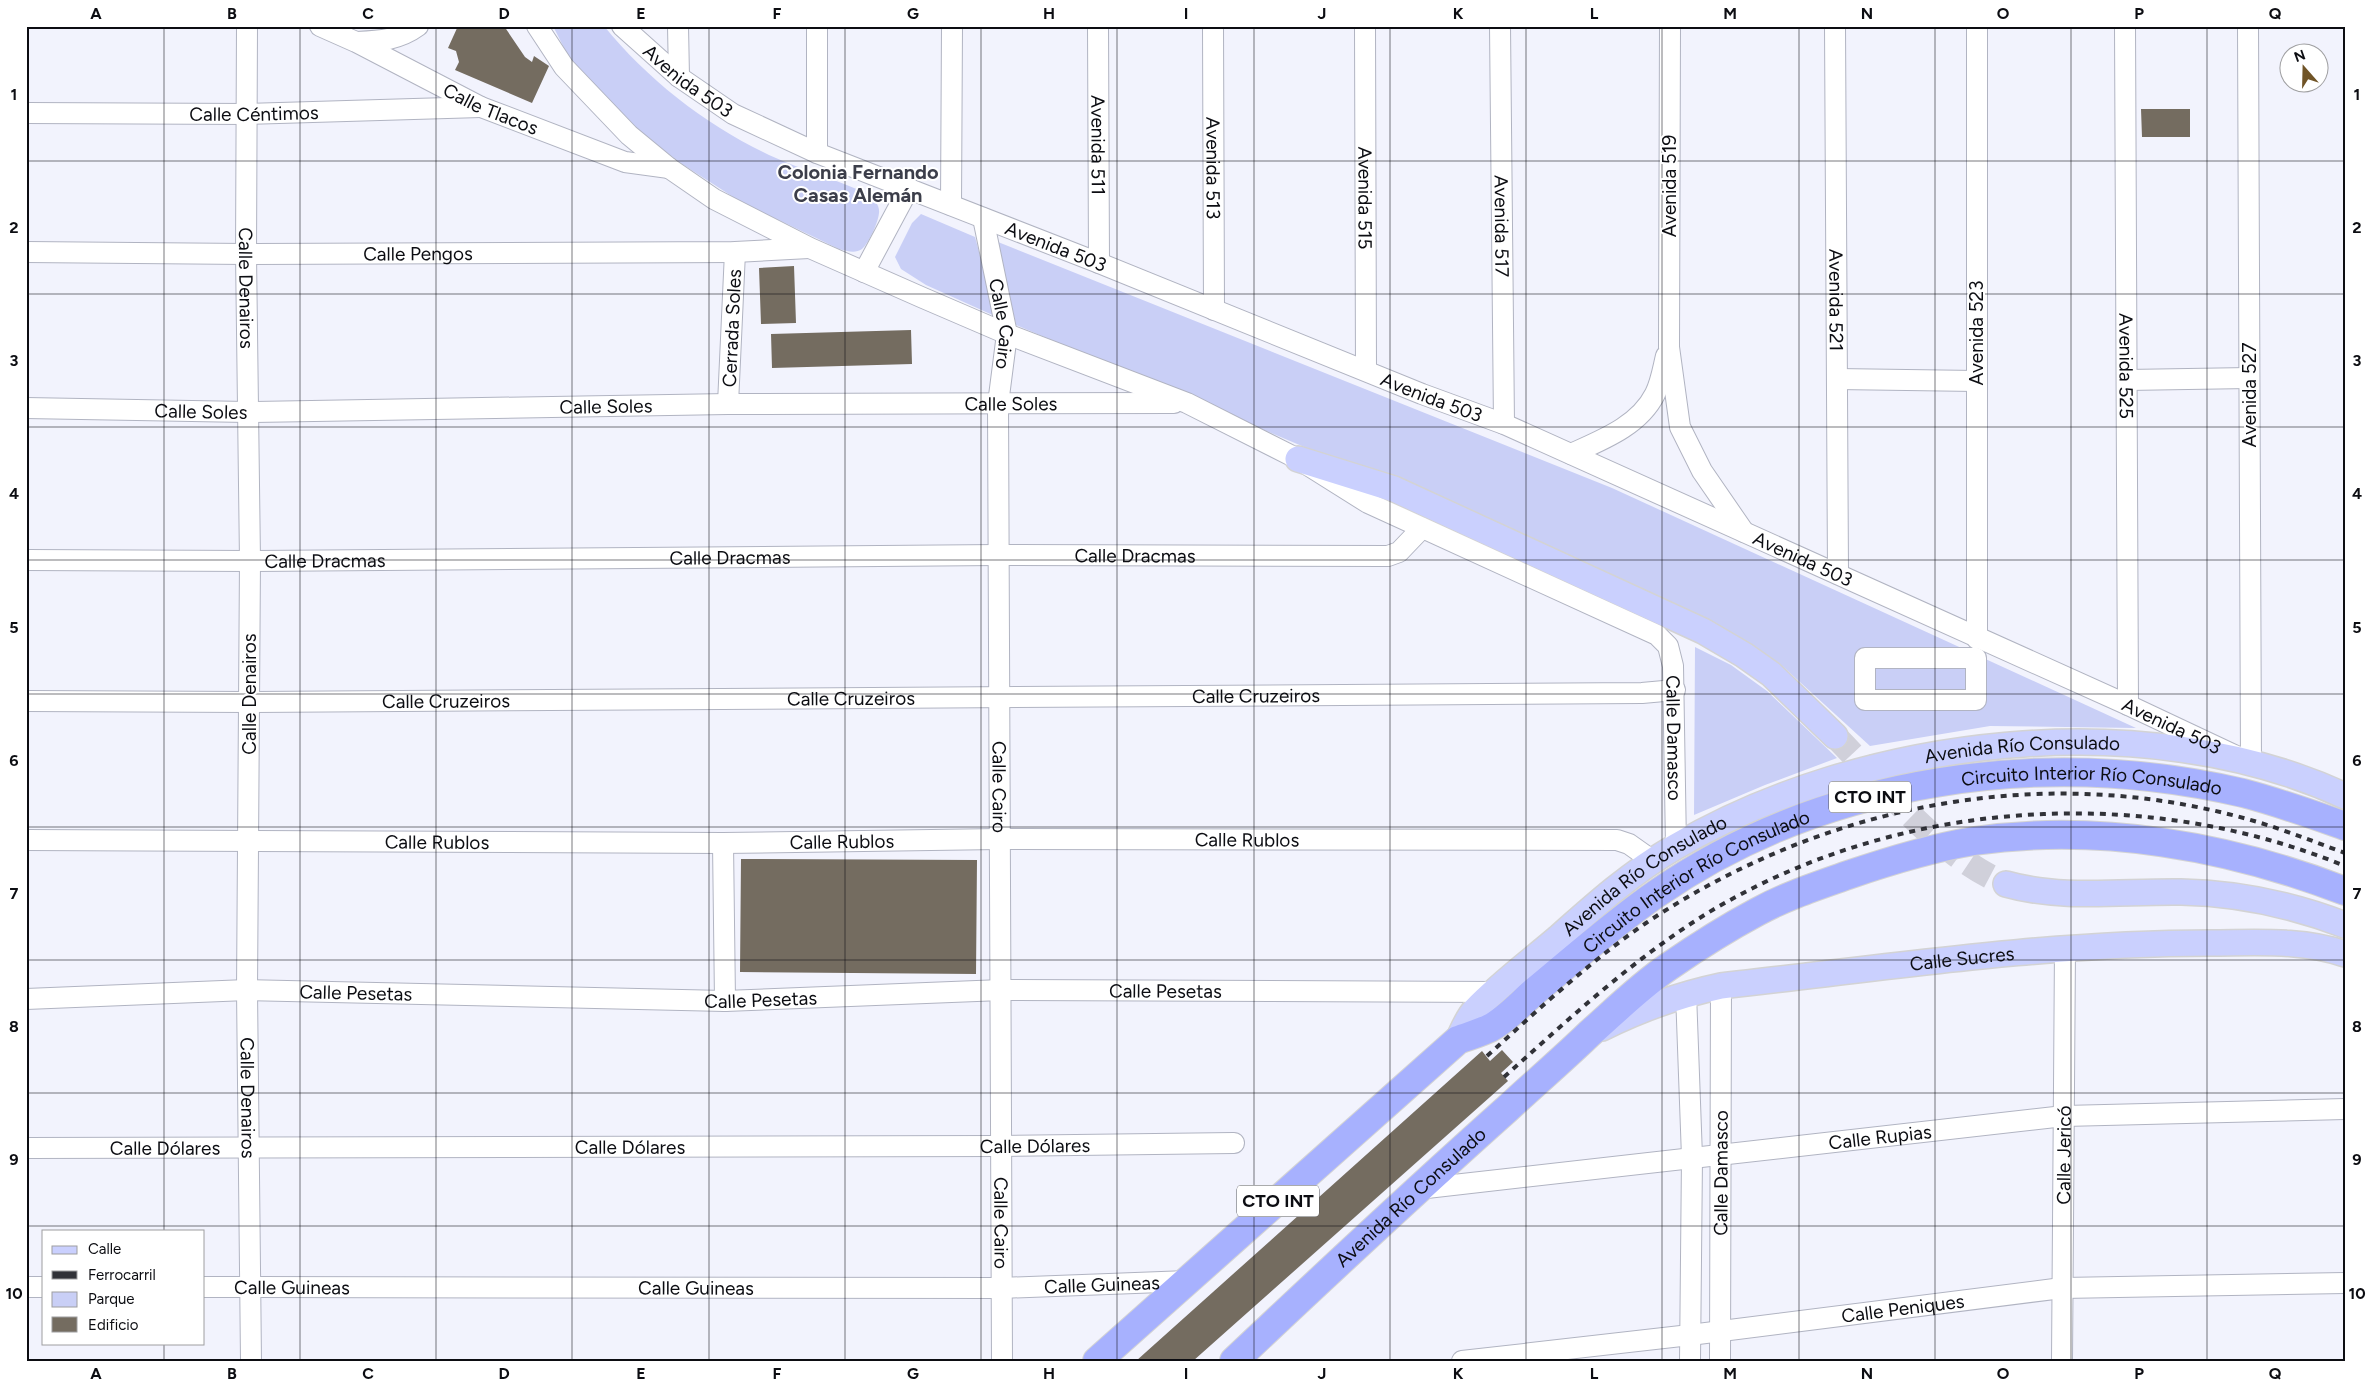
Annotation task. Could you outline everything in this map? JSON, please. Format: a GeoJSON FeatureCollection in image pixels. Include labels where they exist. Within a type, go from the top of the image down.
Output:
{"type":"FeatureCollection","features":[{"type":"Feature","properties":{"kind":"highway","name":"Circuito Interior Río Consulado"},"geometry":{"type":"LineString","coordinates":[[1458,1040],[1491,1027],[1619,921],[1657,893],[1694,870],[1735,848],[1806,817],[1849,802],[1894,791],[1987,776],[2070,772],[2122,775],[2194,784],[2243,793],[2278,802],[2345,826]]}},
{"type":"Feature","properties":{"kind":"highway"},"geometry":{"type":"LineString","coordinates":[[1589,1035],[1624,1002],[1666,968],[1758,911],[1805,890],[1859,871],[1919,853],[1974,841],[2025,837],[2077,836],[2134,839],[2186,845],[2243,857],[2345,891]]}},
{"type":"Feature","properties":{"kind":"highway","name":"Avenida Río Consulado"},"geometry":{"type":"LineString","coordinates":[[1234,1361],[1418,1188],[1589,1035]]}},
{"type":"Feature","properties":{"kind":"highway","name":"Avenida Río Consulado"},"geometry":{"type":"LineString","coordinates":[[1098,1361],[1458,1040]]}},
{"type":"Feature","properties":{"kind":"main road"},"geometry":{"type":"LineString","coordinates":[[1298,459],[1394,489],[1703,631],[1744,655],[1771,674],[1835,736]]}},
{"type":"Feature","properties":{"kind":"main road","name":"Avenida Río Consulado"},"geometry":{"type":"LineString","coordinates":[[1458,1040],[1474,1011],[1598,903],[1676,846],[1730,819],[1811,786],[1891,762],[1928,755],[2018,745],[2107,743],[2154,746],[2250,763],[2291,775],[2345,796]]}},
{"type":"Feature","properties":{"kind":"main road"},"geometry":{"type":"LineString","coordinates":[[2006,884],[2024,889],[2052,891],[2216,894],[2280,905],[2345,925]]}},
{"type":"Feature","properties":{"kind":"main road","name":"Calle Sucres"},"geometry":{"type":"LineString","coordinates":[[1589,1035],[1624,1017],[1686,993],[1721,986],[2066,948],[2137,943],[2281,943],[2317,947],[2345,954]]}},
{"type":"Feature","properties":{"kind":"street","name":"Calle Denairos"},"geometry":{"type":"LineString","coordinates":[[247,26],[246,254],[250,562],[247,990],[251,1361]]}},
{"type":"Feature","properties":{"kind":"street","name":"Calle Tlacos"},"geometry":{"type":"LineString","coordinates":[[320,26],[356,42],[482,107],[625,162],[670,168]]}},
{"type":"Feature","properties":{"kind":"street"},"geometry":{"type":"LineString","coordinates":[[356,42],[388,40],[407,35],[418,26]]}},
{"type":"Feature","properties":{"kind":"street"},"geometry":{"type":"LineString","coordinates":[[537,26],[564,67],[596,103],[629,135],[670,168],[714,199],[810,248],[1007,334],[1187,403],[1298,459],[1368,503],[1422,528]]}},
{"type":"Feature","properties":{"kind":"street","name":"Avenida 503"},"geometry":{"type":"LineString","coordinates":[[622,26],[679,77],[733,114],[817,153],[1099,263],[1422,394],[1504,424],[1838,574],[1977,640],[2128,705],[2250,763]]}},
{"type":"Feature","properties":{"kind":"street"},"geometry":{"type":"LineString","coordinates":[[678,26],[679,77]]}},
{"type":"Feature","properties":{"kind":"street"},"geometry":{"type":"LineString","coordinates":[[817,26],[817,153]]}},
{"type":"Feature","properties":{"kind":"street"},"geometry":{"type":"LineString","coordinates":[[951,205],[952,26]]}},
{"type":"Feature","properties":{"kind":"street","name":"Avenida 511"},"geometry":{"type":"LineString","coordinates":[[1098,26],[1099,263]]}},
{"type":"Feature","properties":{"kind":"street","name":"Avenida 513"},"geometry":{"type":"LineString","coordinates":[[1213,26],[1214,310]]}},
{"type":"Feature","properties":{"kind":"street","name":"Avenida 515"},"geometry":{"type":"LineString","coordinates":[[1365,26],[1366,370]]}},
{"type":"Feature","properties":{"kind":"street","name":"Avenida 517"},"geometry":{"type":"LineString","coordinates":[[1500,26],[1504,424]]}},
{"type":"Feature","properties":{"kind":"street","name":"Avenida 519"},"geometry":{"type":"LineString","coordinates":[[1670,26],[1669,346],[1680,427],[1702,471],[1744,532]]}},
{"type":"Feature","properties":{"kind":"street","name":"Avenida 521"},"geometry":{"type":"LineString","coordinates":[[1835,26],[1838,574]]}},
{"type":"Feature","properties":{"kind":"street","name":"Avenida 523"},"geometry":{"type":"LineString","coordinates":[[1977,26],[1977,640]]}},
{"type":"Feature","properties":{"kind":"street","name":"Avenida 525"},"geometry":{"type":"LineString","coordinates":[[2125,26],[2128,705]]}},
{"type":"Feature","properties":{"kind":"street","name":"Avenida 527"},"geometry":{"type":"LineString","coordinates":[[2248,26],[2250,763]]}},
{"type":"Feature","properties":{"kind":"street","name":"Calle Céntimos"},"geometry":{"type":"LineString","coordinates":[[26,113],[248,114],[482,107]]}},
{"type":"Feature","properties":{"kind":"street"},"geometry":{"type":"LineString","coordinates":[[864,272],[909,188]]}},
{"type":"Feature","properties":{"kind":"street","name":"Calle Cairo"},"geometry":{"type":"LineString","coordinates":[[983,218],[1007,334],[998,404],[999,839],[1002,990],[1000,1146],[1002,1361]]}},
{"type":"Feature","properties":{"kind":"street","name":"Calle Pengos"},"geometry":{"type":"LineString","coordinates":[[26,252],[246,254],[735,252],[810,248]]}},
{"type":"Feature","properties":{"kind":"street","name":"Cerrada Soles"},"geometry":{"type":"LineString","coordinates":[[728,404],[735,252]]}},
{"type":"Feature","properties":{"kind":"street","name":"Avenida 519"},"geometry":{"type":"LineString","coordinates":[[1571,454],[1614,435],[1646,409],[1656,392],[1669,346]]}},
{"type":"Feature","properties":{"kind":"street"},"geometry":{"type":"LineString","coordinates":[[2127,380],[2249,378]]}},
{"type":"Feature","properties":{"kind":"street"},"geometry":{"type":"LineString","coordinates":[[1837,379],[1976,381]]}},
{"type":"Feature","properties":{"kind":"street","name":"Calle Soles"},"geometry":{"type":"LineString","coordinates":[[26,408],[247,412],[728,404],[1187,403]]}},
{"type":"Feature","properties":{"kind":"street","name":"Calle Dracmas"},"geometry":{"type":"LineString","coordinates":[[26,560],[250,562],[998,554],[1388,556],[1399,552],[1422,528]]}},
{"type":"Feature","properties":{"kind":"street","name":"Calle Damasco"},"geometry":{"type":"LineString","coordinates":[[1422,528],[1657,635],[1668,646],[1673,666],[1675,690],[1676,846]]}},
{"type":"Feature","properties":{"kind":"street"},"geometry":{"type":"LineString","coordinates":[[1865,658],[1976,658],[1976,700],[1865,700],[1865,658]]}},
{"type":"Feature","properties":{"kind":"street","name":"Calle Cruzeiros"},"geometry":{"type":"LineString","coordinates":[[26,701],[248,702],[1642,693],[1675,690]]}},
{"type":"Feature","properties":{"kind":"street","name":"Calle Rublos"},"geometry":{"type":"LineString","coordinates":[[26,840],[723,843],[999,839],[1617,840],[1623,841],[1653,861]]}},
{"type":"Feature","properties":{"kind":"street"},"geometry":{"type":"LineString","coordinates":[[723,843],[725,1001]]}},
{"type":"Feature","properties":{"kind":"street","name":"Calle Jericó"},"geometry":{"type":"LineString","coordinates":[[2062,1361],[2066,948]]}},
{"type":"Feature","properties":{"kind":"street","name":"Calle Damasco"},"geometry":{"type":"LineString","coordinates":[[1720,1361],[1721,986]]}},
{"type":"Feature","properties":{"kind":"street","name":"Calle Pesetas"},"geometry":{"type":"LineString","coordinates":[[26,999],[247,990],[725,1001],[1002,990],[1496,992]]}},
{"type":"Feature","properties":{"kind":"street","name":"Calle Damasco"},"geometry":{"type":"LineString","coordinates":[[1686,993],[1692,1157],[1690,1361]]}},
{"type":"Feature","properties":{"kind":"street","name":"Calle Rupias"},"geometry":{"type":"LineString","coordinates":[[1418,1188],[2064,1116],[2345,1109]]}},
{"type":"Feature","properties":{"kind":"street","name":"Calle Dólares"},"geometry":{"type":"LineString","coordinates":[[26,1148],[1000,1146],[1234,1143]]}},
{"type":"Feature","properties":{"kind":"street","name":"Calle Guineas"},"geometry":{"type":"LineString","coordinates":[[205,1287],[1001,1288],[1188,1281]]}},
{"type":"Feature","properties":{"kind":"street","name":"Calle Peniques"},"geometry":{"type":"LineString","coordinates":[[1462,1361],[1690,1335],[2062,1288],[2345,1283]]}},
{"type":"Feature","properties":{"kind":"street"},"geometry":{"type":"LineString","coordinates":[[26,1288],[42,1287]]}},
{"type":"Feature","properties":{"kind":"green space"},"geometry":{"type":"Polygon","coordinates":[[[553,26],[604,26],[639,65],[659,83],[679,100],[723,130],[769,155],[868,194],[876,202],[879,210],[873,233],[867,242],[862,249],[857,251],[851,252],[839,249],[741,202],[682,164],[636,129],[569,58],[553,26]]]}},
{"type":"Feature","properties":{"kind":"green space"},"geometry":{"type":"Polygon","coordinates":[[[921,214],[975,237],[997,317],[926,285],[901,269],[895,257],[912,223],[921,214]]]}},
{"type":"Feature","properties":{"kind":"green space"},"geometry":{"type":"Polygon","coordinates":[[[998,242],[1612,488],[2136,728],[1990,726],[1870,746],[1779,663],[1712,624],[1543,548],[1016,325],[998,242]]]}},
{"type":"Feature","properties":{"kind":"green space"},"geometry":{"type":"Polygon","coordinates":[[[1695,647],[1731,665],[1767,691],[1837,758],[1765,785],[1694,815],[1695,647]]]}},
{"type":"Feature","properties":{"kind":"building"},"geometry":{"type":"Polygon","coordinates":[[[458,26],[504,26],[525,57],[532,62],[534,56],[549,66],[532,103],[455,70],[459,62],[456,51],[448,48],[458,26]]]}},
{"type":"Feature","properties":{"kind":"building"},"geometry":{"type":"Polygon","coordinates":[[[2141,109],[2190,109],[2190,137],[2142,137],[2141,109]]]}},
{"type":"Feature","properties":{"kind":"building"},"geometry":{"type":"Polygon","coordinates":[[[794,266],[796,323],[761,324],[759,268],[794,266]]]}},
{"type":"Feature","properties":{"kind":"building"},"geometry":{"type":"Polygon","coordinates":[[[911,330],[912,364],[772,368],[771,334],[911,330]]]}},
{"type":"Feature","properties":{"kind":"building"},"geometry":{"type":"Polygon","coordinates":[[[741,859],[977,860],[976,974],[740,972],[741,859]]]}},
{"type":"Feature","properties":{"kind":"building"},"geometry":{"type":"Polygon","coordinates":[[[1502,1050],[1513,1062],[1501,1073],[1508,1081],[1193,1361],[1136,1361],[1482,1051],[1490,1061],[1502,1050]]]}},
{"type":"Feature","properties":{"kind":"tunnel"},"geometry":{"type":"LineString","coordinates":[[1835,736],[1914,819],[1936,839],[1958,857],[2006,884]]}},
{"type":"Feature","properties":{"kind":"railway"},"geometry":{"type":"LineString","coordinates":[[1487,1056],[1584,970],[1625,938],[1646,923],[1714,882],[1785,849],[1859,823],[1935,805],[2013,795],[2091,794],[2169,802],[2247,819],[2345,853]]}},
{"type":"Feature","properties":{"kind":"railway"},"geometry":{"type":"LineString","coordinates":[[1504,1077],[1627,970],[1706,914],[1779,875],[1857,846],[1937,826],[2020,815],[2103,814],[2185,822],[2266,839],[2345,866]]}},
{"type":"Feature","properties":{"kind":"district","name":"Colonia Fernando Casas Alemán"},"geometry":{"type":"Point","coordinates":[858,184]}}]}
